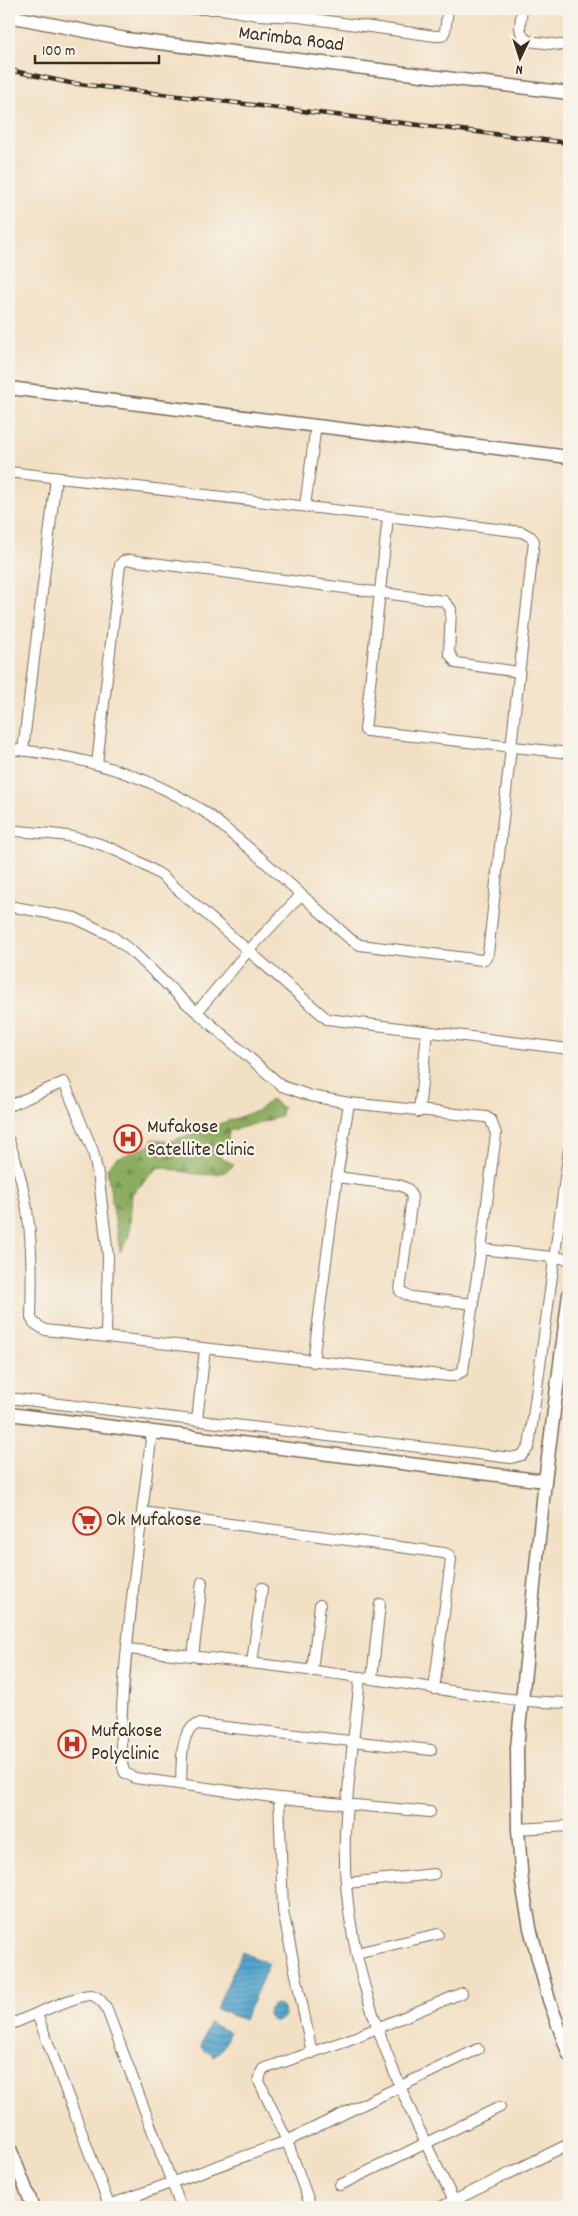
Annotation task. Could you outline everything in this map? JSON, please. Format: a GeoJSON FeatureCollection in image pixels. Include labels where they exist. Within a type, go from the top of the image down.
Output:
{"type":"FeatureCollection","features":[{"type":"Feature","properties":{"kind":"street"},"geometry":{"type":"LineString","coordinates":[[189,9],[222,9],[258,15],[299,17],[442,36],[445,31],[448,9]]}},
{"type":"Feature","properties":{"kind":"street"},"geometry":{"type":"LineString","coordinates":[[522,9],[520,30],[523,38],[528,42],[569,46]]}},
{"type":"Feature","properties":{"kind":"street","name":"Marimba Road"},"geometry":{"type":"LineString","coordinates":[[9,16],[126,39],[569,93]]}},
{"type":"Feature","properties":{"kind":"street"},"geometry":{"type":"LineString","coordinates":[[9,388],[569,456]]}},
{"type":"Feature","properties":{"kind":"street"},"geometry":{"type":"LineString","coordinates":[[305,506],[316,425]]}},
{"type":"Feature","properties":{"kind":"street"},"geometry":{"type":"LineString","coordinates":[[9,472],[522,532],[534,541],[512,747],[486,958],[482,960],[360,945],[350,939],[260,856],[201,809],[166,789],[136,776],[97,764],[9,748]]}},
{"type":"Feature","properties":{"kind":"street"},"geometry":{"type":"LineString","coordinates":[[23,750],[56,478]]}},
{"type":"Feature","properties":{"kind":"street"},"geometry":{"type":"LineString","coordinates":[[388,517],[365,730],[367,732],[569,753]]}},
{"type":"Feature","properties":{"kind":"street"},"geometry":{"type":"LineString","coordinates":[[97,764],[120,565],[123,561],[130,560],[444,601],[451,610],[449,653],[456,664],[519,672]]}},
{"type":"Feature","properties":{"kind":"street"},"geometry":{"type":"LineString","coordinates":[[9,830],[77,838],[123,853],[161,875],[327,1020],[569,1049]]}},
{"type":"Feature","properties":{"kind":"street"},"geometry":{"type":"LineString","coordinates":[[197,1012],[248,951],[301,895]]}},
{"type":"Feature","properties":{"kind":"street"},"geometry":{"type":"LineString","coordinates":[[9,906],[75,918],[100,929],[135,954],[197,1012],[282,1086],[311,1096],[349,1103],[419,1112],[486,1117],[494,1124],[496,1134],[465,1367],[459,1374],[449,1376],[205,1349],[106,1335],[45,1330],[34,1323],[32,1318],[33,1257],[27,1204],[20,1170],[9,1141]]}},
{"type":"Feature","properties":{"kind":"street"},"geometry":{"type":"LineString","coordinates":[[419,1112],[426,1032]]}},
{"type":"Feature","properties":{"kind":"street"},"geometry":{"type":"LineString","coordinates":[[9,1106],[64,1082],[93,1151],[99,1180],[108,1256],[106,1335]]}},
{"type":"Feature","properties":{"kind":"street"},"geometry":{"type":"LineString","coordinates":[[314,1362],[337,1177],[349,1103]]}},
{"type":"Feature","properties":{"kind":"street"},"geometry":{"type":"LineString","coordinates":[[9,1398],[512,1458],[522,1455],[529,1447],[556,1259],[569,1149]]}},
{"type":"Feature","properties":{"kind":"street"},"geometry":{"type":"LineString","coordinates":[[337,1177],[399,1185],[408,1189],[412,1196],[400,1291],[411,1297],[474,1304]]}},
{"type":"Feature","properties":{"kind":"street"},"geometry":{"type":"LineString","coordinates":[[481,1249],[569,1259]]}},
{"type":"Feature","properties":{"kind":"street"},"geometry":{"type":"LineString","coordinates":[[569,1294],[545,1481],[517,1748],[518,1829],[522,1883],[530,1928],[548,2000],[569,2055]]}},
{"type":"Feature","properties":{"kind":"street"},"geometry":{"type":"LineString","coordinates":[[197,1420],[205,1349]]}},
{"type":"Feature","properties":{"kind":"street"},"geometry":{"type":"LineString","coordinates":[[9,1414],[545,1481]]}},
{"type":"Feature","properties":{"kind":"street"},"geometry":{"type":"LineString","coordinates":[[152,1432],[122,1703],[121,1768],[129,1776],[278,1798],[348,1806],[430,1812]]}},
{"type":"Feature","properties":{"kind":"street"},"geometry":{"type":"LineString","coordinates":[[142,1512],[444,1552],[449,1555],[451,1560],[434,1689]]}},
{"type":"Feature","properties":{"kind":"street"},"geometry":{"type":"LineString","coordinates":[[193,1656],[202,1582]]}},
{"type":"Feature","properties":{"kind":"street"},"geometry":{"type":"LineString","coordinates":[[252,1663],[262,1588]]}},
{"type":"Feature","properties":{"kind":"street"},"geometry":{"type":"LineString","coordinates":[[372,1678],[380,1604]]}},
{"type":"Feature","properties":{"kind":"street"},"geometry":{"type":"LineString","coordinates":[[312,1671],[320,1605]]}},
{"type":"Feature","properties":{"kind":"street"},"geometry":{"type":"LineString","coordinates":[[128,1649],[372,1678],[522,1701],[569,1703]]}},
{"type":"Feature","properties":{"kind":"street"},"geometry":{"type":"LineString","coordinates":[[360,1677],[345,1836],[347,1883],[356,1953],[377,2027],[400,2088],[454,2201]]}},
{"type":"Feature","properties":{"kind":"street"},"geometry":{"type":"LineString","coordinates":[[181,1784],[185,1735],[189,1728],[198,1724],[354,1743],[431,1750]]}},
{"type":"Feature","properties":{"kind":"street"},"geometry":{"type":"LineString","coordinates":[[278,1798],[283,1911],[312,2053]]}},
{"type":"Feature","properties":{"kind":"street"},"geometry":{"type":"LineString","coordinates":[[518,1829],[569,1826]]}},
{"type":"Feature","properties":{"kind":"street"},"geometry":{"type":"LineString","coordinates":[[347,1883],[434,1874]]}},
{"type":"Feature","properties":{"kind":"street"},"geometry":{"type":"LineString","coordinates":[[356,1953],[438,1934]]}},
{"type":"Feature","properties":{"kind":"street"},"geometry":{"type":"LineString","coordinates":[[311,2207],[287,2142],[259,2077],[264,2069],[348,2040],[462,1993]]}},
{"type":"Feature","properties":{"kind":"street"},"geometry":{"type":"LineString","coordinates":[[9,2024],[81,1996],[97,1997],[102,2002],[106,2007],[181,2207]]}},
{"type":"Feature","properties":{"kind":"street"},"geometry":{"type":"LineString","coordinates":[[37,2014],[106,2206],[287,2142],[478,2049]]}},
{"type":"Feature","properties":{"kind":"street"},"geometry":{"type":"LineString","coordinates":[[340,2185],[500,2107]]}},
{"type":"Feature","properties":{"kind":"street"},"geometry":{"type":"LineString","coordinates":[[441,2207],[569,2144]]}},
{"type":"Feature","properties":{"kind":"street"},"geometry":{"type":"LineString","coordinates":[[9,2146],[33,2207]]}},
{"type":"Feature","properties":{"kind":"green space"},"geometry":{"type":"Polygon","coordinates":[[[271,1099],[283,1108],[280,1117],[229,1131],[227,1146],[218,1155],[234,1165],[227,1171],[209,1175],[159,1167],[132,1194],[129,1236],[120,1252],[107,1169],[115,1159],[148,1146],[153,1139],[168,1142],[259,1110],[271,1099]]]}},
{"type":"Feature","properties":{"kind":"water"},"geometry":{"type":"Polygon","coordinates":[[[242,1952],[269,1964],[244,2020],[216,2009],[242,1952]]]}},
{"type":"Feature","properties":{"kind":"water"},"geometry":{"type":"Polygon","coordinates":[[[273,2005],[279,2005],[284,2010],[282,2019],[273,2021],[268,2016],[268,2010],[273,2005]]]}},
{"type":"Feature","properties":{"kind":"water"},"geometry":{"type":"Polygon","coordinates":[[[209,2023],[229,2032],[221,2049],[213,2056],[212,2053],[204,2051],[201,2047],[209,2023]]]}},
{"type":"Feature","properties":{"kind":"railway"},"geometry":{"type":"LineString","coordinates":[[9,70],[70,83],[569,143]]}},
{"type":"Feature","properties":{"kind":"place","name":"Mufakose Satellite Clinic"},"geometry":{"type":"Point","coordinates":[128,1139]}},
{"type":"Feature","properties":{"kind":"place","name":"Ok Mufakose"},"geometry":{"type":"Point","coordinates":[87,1521]}},
{"type":"Feature","properties":{"kind":"place","name":"Mufakose Polyclinic"},"geometry":{"type":"Point","coordinates":[72,1744]}}]}
